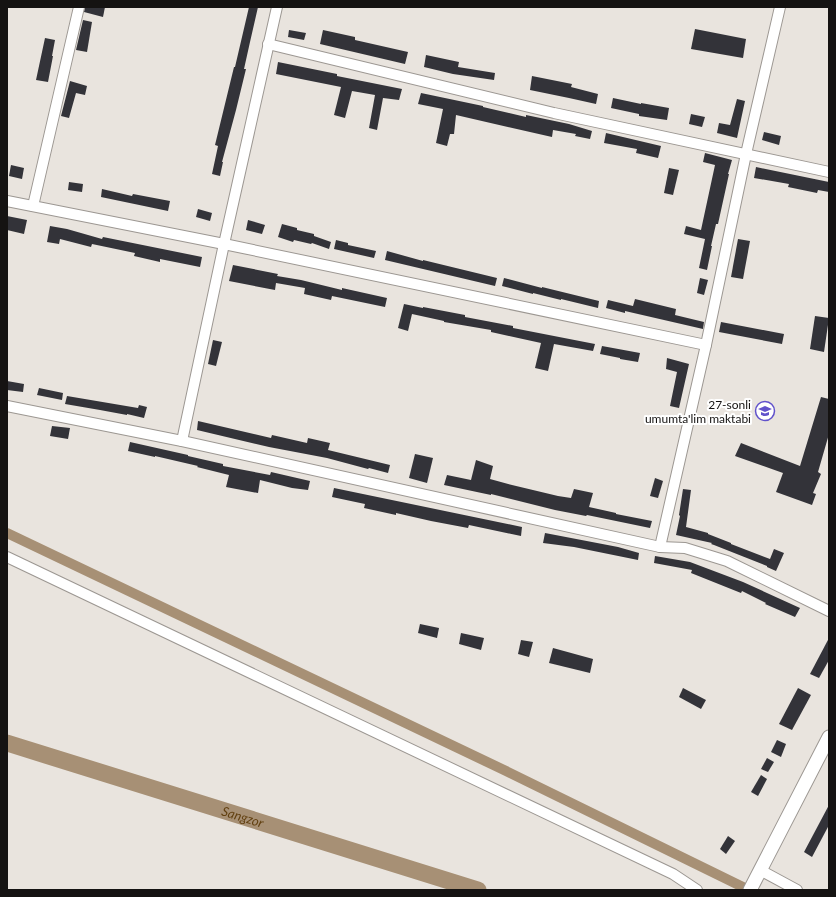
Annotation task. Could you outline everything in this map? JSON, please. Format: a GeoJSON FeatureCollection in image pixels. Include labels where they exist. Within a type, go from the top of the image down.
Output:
{"type":"FeatureCollection","features":[{"type":"Feature","properties":{"kind":"main road"},"geometry":{"type":"LineString","coordinates":[[750,890],[829,737]]}},
{"type":"Feature","properties":{"kind":"street"},"geometry":{"type":"LineString","coordinates":[[33,206],[79,7]]}},
{"type":"Feature","properties":{"kind":"street"},"geometry":{"type":"LineString","coordinates":[[182,441],[277,7]]}},
{"type":"Feature","properties":{"kind":"street"},"geometry":{"type":"LineString","coordinates":[[660,547],[706,345],[746,154],[780,7]]}},
{"type":"Feature","properties":{"kind":"street"},"geometry":{"type":"LineString","coordinates":[[268,44],[554,113],[829,172]]}},
{"type":"Feature","properties":{"kind":"street"},"geometry":{"type":"LineString","coordinates":[[7,201],[224,244],[706,345]]}},
{"type":"Feature","properties":{"kind":"street"},"geometry":{"type":"LineString","coordinates":[[7,406],[182,441],[660,547],[685,548],[727,561],[829,611]]}},
{"type":"Feature","properties":{"kind":"street"},"geometry":{"type":"LineString","coordinates":[[7,557],[673,874],[697,890]]}},
{"type":"Feature","properties":{"kind":"street"},"geometry":{"type":"LineString","coordinates":[[758,873],[797,890]]}},
{"type":"Feature","properties":{"kind":"building"},"geometry":{"type":"Polygon","coordinates":[[[85,7],[105,7],[103,17],[84,12],[85,7]]]}},
{"type":"Feature","properties":{"kind":"building"},"geometry":{"type":"Polygon","coordinates":[[[249,7],[258,7],[244,69],[246,69],[222,162],[220,176],[212,174],[218,146],[215,145],[249,7]]]}},
{"type":"Feature","properties":{"kind":"building"},"geometry":{"type":"Polygon","coordinates":[[[83,20],[92,22],[87,52],[76,50],[83,20]]]}},
{"type":"Feature","properties":{"kind":"building"},"geometry":{"type":"Polygon","coordinates":[[[695,29],[746,39],[743,58],[691,49],[695,29]]]}},
{"type":"Feature","properties":{"kind":"building"},"geometry":{"type":"Polygon","coordinates":[[[289,30],[306,33],[304,40],[288,37],[289,30]]]}},
{"type":"Feature","properties":{"kind":"building"},"geometry":{"type":"Polygon","coordinates":[[[323,30],[355,37],[355,40],[408,52],[405,64],[320,44],[323,30]]]}},
{"type":"Feature","properties":{"kind":"building"},"geometry":{"type":"Polygon","coordinates":[[[45,38],[55,40],[48,82],[36,80],[45,38]]]}},
{"type":"Feature","properties":{"kind":"building"},"geometry":{"type":"Polygon","coordinates":[[[426,55],[459,62],[458,67],[495,73],[494,80],[453,74],[424,67],[426,55]]]}},
{"type":"Feature","properties":{"kind":"building"},"geometry":{"type":"Polygon","coordinates":[[[278,62],[402,89],[399,100],[383,98],[377,130],[369,128],[375,95],[352,91],[345,118],[334,115],[341,87],[276,74],[278,62]]]}},
{"type":"Feature","properties":{"kind":"building"},"geometry":{"type":"Polygon","coordinates":[[[532,76],[572,84],[571,87],[598,94],[596,104],[530,90],[532,76]]]}},
{"type":"Feature","properties":{"kind":"building"},"geometry":{"type":"Polygon","coordinates":[[[70,81],[87,86],[85,95],[76,93],[69,118],[61,116],[70,81]]]}},
{"type":"Feature","properties":{"kind":"building"},"geometry":{"type":"Polygon","coordinates":[[[421,93],[526,117],[526,115],[569,124],[592,131],[590,139],[575,136],[576,134],[553,130],[552,137],[456,115],[454,134],[450,134],[447,146],[436,143],[443,109],[418,104],[421,93]]]}},
{"type":"Feature","properties":{"kind":"building"},"geometry":{"type":"Polygon","coordinates":[[[613,98],[669,108],[667,120],[639,116],[639,114],[611,108],[613,98]]]}},
{"type":"Feature","properties":{"kind":"building"},"geometry":{"type":"Polygon","coordinates":[[[737,99],[745,101],[737,138],[717,133],[719,123],[730,125],[737,99]]]}},
{"type":"Feature","properties":{"kind":"building"},"geometry":{"type":"Polygon","coordinates":[[[691,114],[705,117],[702,127],[689,124],[691,114]]]}},
{"type":"Feature","properties":{"kind":"building"},"geometry":{"type":"Polygon","coordinates":[[[764,132],[781,136],[779,145],[762,140],[764,132]]]}},
{"type":"Feature","properties":{"kind":"building"},"geometry":{"type":"Polygon","coordinates":[[[606,133],[661,146],[658,158],[636,153],[637,149],[604,143],[606,133]]]}},
{"type":"Feature","properties":{"kind":"building"},"geometry":{"type":"Polygon","coordinates":[[[705,153],[732,160],[718,224],[716,224],[711,246],[707,270],[699,268],[705,239],[684,234],[686,226],[701,230],[715,165],[703,162],[705,153]]]}},
{"type":"Feature","properties":{"kind":"building"},"geometry":{"type":"Polygon","coordinates":[[[11,165],[24,168],[22,179],[9,176],[11,165]]]}},
{"type":"Feature","properties":{"kind":"building"},"geometry":{"type":"Polygon","coordinates":[[[756,167],[829,182],[829,192],[818,190],[817,193],[788,187],[789,184],[754,178],[756,167]]]}},
{"type":"Feature","properties":{"kind":"building"},"geometry":{"type":"Polygon","coordinates":[[[669,168],[679,170],[673,195],[664,193],[669,168]]]}},
{"type":"Feature","properties":{"kind":"building"},"geometry":{"type":"Polygon","coordinates":[[[69,182],[83,184],[82,192],[68,190],[69,182]]]}},
{"type":"Feature","properties":{"kind":"building"},"geometry":{"type":"Polygon","coordinates":[[[102,189],[132,196],[133,194],[170,201],[168,211],[101,197],[102,189]]]}},
{"type":"Feature","properties":{"kind":"building"},"geometry":{"type":"Polygon","coordinates":[[[198,209],[212,213],[210,221],[196,217],[198,209]]]}},
{"type":"Feature","properties":{"kind":"building"},"geometry":{"type":"Polygon","coordinates":[[[7,216],[27,220],[24,234],[7,230],[7,216]]]}},
{"type":"Feature","properties":{"kind":"building"},"geometry":{"type":"Polygon","coordinates":[[[248,220],[265,225],[262,234],[246,230],[248,220]]]}},
{"type":"Feature","properties":{"kind":"building"},"geometry":{"type":"Polygon","coordinates":[[[282,224],[297,228],[297,230],[314,234],[314,236],[331,242],[329,249],[312,243],[294,240],[293,242],[278,237],[282,224]]]}},
{"type":"Feature","properties":{"kind":"building"},"geometry":{"type":"Polygon","coordinates":[[[50,226],[67,229],[102,239],[103,237],[202,257],[200,267],[160,259],[160,262],[134,256],[135,253],[92,244],[91,247],[60,239],[59,244],[47,242],[50,226]]]}},
{"type":"Feature","properties":{"kind":"building"},"geometry":{"type":"Polygon","coordinates":[[[738,239],[750,241],[743,279],[731,277],[738,239]]]}},
{"type":"Feature","properties":{"kind":"building"},"geometry":{"type":"Polygon","coordinates":[[[336,240],[348,243],[348,245],[376,251],[374,258],[334,249],[336,240]]]}},
{"type":"Feature","properties":{"kind":"building"},"geometry":{"type":"Polygon","coordinates":[[[387,251],[497,278],[495,286],[385,260],[387,251]]]}},
{"type":"Feature","properties":{"kind":"building"},"geometry":{"type":"Polygon","coordinates":[[[233,265],[278,274],[277,276],[342,290],[342,288],[387,298],[385,307],[332,296],[331,300],[304,294],[305,288],[276,283],[275,290],[229,281],[233,265]]]}},
{"type":"Feature","properties":{"kind":"building"},"geometry":{"type":"Polygon","coordinates":[[[504,278],[599,301],[598,308],[502,286],[504,278]]]}},
{"type":"Feature","properties":{"kind":"building"},"geometry":{"type":"Polygon","coordinates":[[[700,278],[708,280],[704,295],[697,293],[700,278]]]}},
{"type":"Feature","properties":{"kind":"building"},"geometry":{"type":"Polygon","coordinates":[[[635,299],[676,309],[675,315],[704,322],[703,329],[606,308],[608,300],[633,306],[635,299]]]}},
{"type":"Feature","properties":{"kind":"building"},"geometry":{"type":"Polygon","coordinates":[[[404,304],[465,315],[465,317],[513,326],[513,328],[595,344],[593,351],[554,344],[548,371],[535,368],[541,343],[491,332],[491,330],[444,322],[412,314],[408,331],[398,328],[404,304]]]}},
{"type":"Feature","properties":{"kind":"building"},"geometry":{"type":"Polygon","coordinates":[[[815,316],[829,318],[824,352],[810,349],[815,316]]]}},
{"type":"Feature","properties":{"kind":"building"},"geometry":{"type":"Polygon","coordinates":[[[721,322],[784,334],[782,344],[719,332],[721,322]]]}},
{"type":"Feature","properties":{"kind":"building"},"geometry":{"type":"Polygon","coordinates":[[[213,340],[222,342],[216,366],[208,364],[213,340]]]}},
{"type":"Feature","properties":{"kind":"building"},"geometry":{"type":"Polygon","coordinates":[[[602,346],[640,353],[638,362],[600,354],[602,346]]]}},
{"type":"Feature","properties":{"kind":"building"},"geometry":{"type":"Polygon","coordinates":[[[667,358],[689,364],[679,408],[670,406],[677,372],[666,369],[667,358]]]}},
{"type":"Feature","properties":{"kind":"building"},"geometry":{"type":"Polygon","coordinates":[[[7,381],[24,384],[23,392],[7,390],[7,381]]]}},
{"type":"Feature","properties":{"kind":"building"},"geometry":{"type":"Polygon","coordinates":[[[39,388],[63,393],[62,400],[37,395],[39,388]]]}},
{"type":"Feature","properties":{"kind":"building"},"geometry":{"type":"Polygon","coordinates":[[[67,396],[138,408],[139,405],[147,407],[144,418],[65,404],[67,396]]]}},
{"type":"Feature","properties":{"kind":"building"},"geometry":{"type":"Polygon","coordinates":[[[821,397],[829,399],[829,434],[818,472],[821,474],[813,493],[816,494],[812,505],[776,492],[783,473],[735,456],[741,443],[800,466],[821,397]]]}},
{"type":"Feature","properties":{"kind":"building"},"geometry":{"type":"Polygon","coordinates":[[[198,421],[271,438],[272,435],[307,443],[308,438],[330,443],[328,450],[390,465],[388,473],[327,458],[269,447],[197,430],[198,421]]]}},
{"type":"Feature","properties":{"kind":"building"},"geometry":{"type":"Polygon","coordinates":[[[52,426],[70,428],[68,439],[50,436],[52,426]]]}},
{"type":"Feature","properties":{"kind":"building"},"geometry":{"type":"Polygon","coordinates":[[[130,442],[223,464],[223,466],[270,475],[271,472],[310,481],[308,490],[292,488],[260,480],[258,493],[226,487],[229,475],[197,467],[198,466],[128,451],[130,442]]]}},
{"type":"Feature","properties":{"kind":"building"},"geometry":{"type":"Polygon","coordinates":[[[415,454],[433,458],[427,483],[409,478],[415,454]]]}},
{"type":"Feature","properties":{"kind":"building"},"geometry":{"type":"Polygon","coordinates":[[[476,460],[493,466],[490,479],[571,498],[574,489],[593,493],[589,507],[652,521],[650,528],[555,510],[491,494],[444,485],[447,475],[471,480],[476,460]]]}},
{"type":"Feature","properties":{"kind":"building"},"geometry":{"type":"Polygon","coordinates":[[[655,478],[663,481],[658,498],[650,496],[655,478]]]}},
{"type":"Feature","properties":{"kind":"building"},"geometry":{"type":"Polygon","coordinates":[[[334,488],[522,527],[521,536],[469,525],[468,528],[364,508],[365,504],[332,497],[334,488]]]}},
{"type":"Feature","properties":{"kind":"building"},"geometry":{"type":"Polygon","coordinates":[[[683,489],[691,490],[686,527],[708,533],[731,544],[770,559],[774,549],[784,553],[776,571],[711,544],[712,543],[676,535],[683,489]]]}},
{"type":"Feature","properties":{"kind":"building"},"geometry":{"type":"Polygon","coordinates":[[[545,533],[618,547],[639,553],[638,560],[574,547],[543,543],[545,533]]]}},
{"type":"Feature","properties":{"kind":"building"},"geometry":{"type":"Polygon","coordinates":[[[655,556],[690,562],[743,582],[800,608],[795,617],[765,604],[766,603],[742,591],[741,593],[691,573],[692,570],[654,563],[655,556]]]}},
{"type":"Feature","properties":{"kind":"building"},"geometry":{"type":"Polygon","coordinates":[[[420,624],[439,628],[437,638],[418,633],[420,624]]]}},
{"type":"Feature","properties":{"kind":"building"},"geometry":{"type":"Polygon","coordinates":[[[461,633],[484,638],[481,650],[459,644],[461,633]]]}},
{"type":"Feature","properties":{"kind":"building"},"geometry":{"type":"Polygon","coordinates":[[[829,638],[829,660],[819,678],[810,674],[829,638]]]}},
{"type":"Feature","properties":{"kind":"building"},"geometry":{"type":"Polygon","coordinates":[[[521,640],[533,642],[529,657],[518,654],[521,640]]]}},
{"type":"Feature","properties":{"kind":"building"},"geometry":{"type":"Polygon","coordinates":[[[553,648],[593,659],[590,673],[549,663],[553,648]]]}},
{"type":"Feature","properties":{"kind":"building"},"geometry":{"type":"Polygon","coordinates":[[[683,688],[706,700],[701,709],[679,697],[683,688]]]}},
{"type":"Feature","properties":{"kind":"building"},"geometry":{"type":"Polygon","coordinates":[[[798,688],[811,695],[792,730],[779,724],[798,688]]]}},
{"type":"Feature","properties":{"kind":"building"},"geometry":{"type":"Polygon","coordinates":[[[777,740],[786,744],[781,757],[771,752],[777,740]]]}},
{"type":"Feature","properties":{"kind":"building"},"geometry":{"type":"Polygon","coordinates":[[[767,758],[774,762],[768,772],[761,769],[767,758]]]}},
{"type":"Feature","properties":{"kind":"building"},"geometry":{"type":"Polygon","coordinates":[[[761,775],[767,779],[758,796],[751,792],[761,775]]]}},
{"type":"Feature","properties":{"kind":"building"},"geometry":{"type":"Polygon","coordinates":[[[829,805],[829,825],[812,857],[804,852],[829,805]]]}},
{"type":"Feature","properties":{"kind":"building"},"geometry":{"type":"Polygon","coordinates":[[[728,836],[735,841],[726,854],[720,849],[728,836]]]}},
{"type":"Feature","properties":{"kind":"waterway"},"geometry":{"type":"LineString","coordinates":[[7,533],[504,770],[749,890]]}},
{"type":"Feature","properties":{"kind":"waterway","name":"Sangzor"},"geometry":{"type":"LineString","coordinates":[[7,743],[478,890]]}},
{"type":"Feature","properties":{"kind":"place","name":"27-sonli umumta'lim maktabi"},"geometry":{"type":"Point","coordinates":[765,411]}}]}
